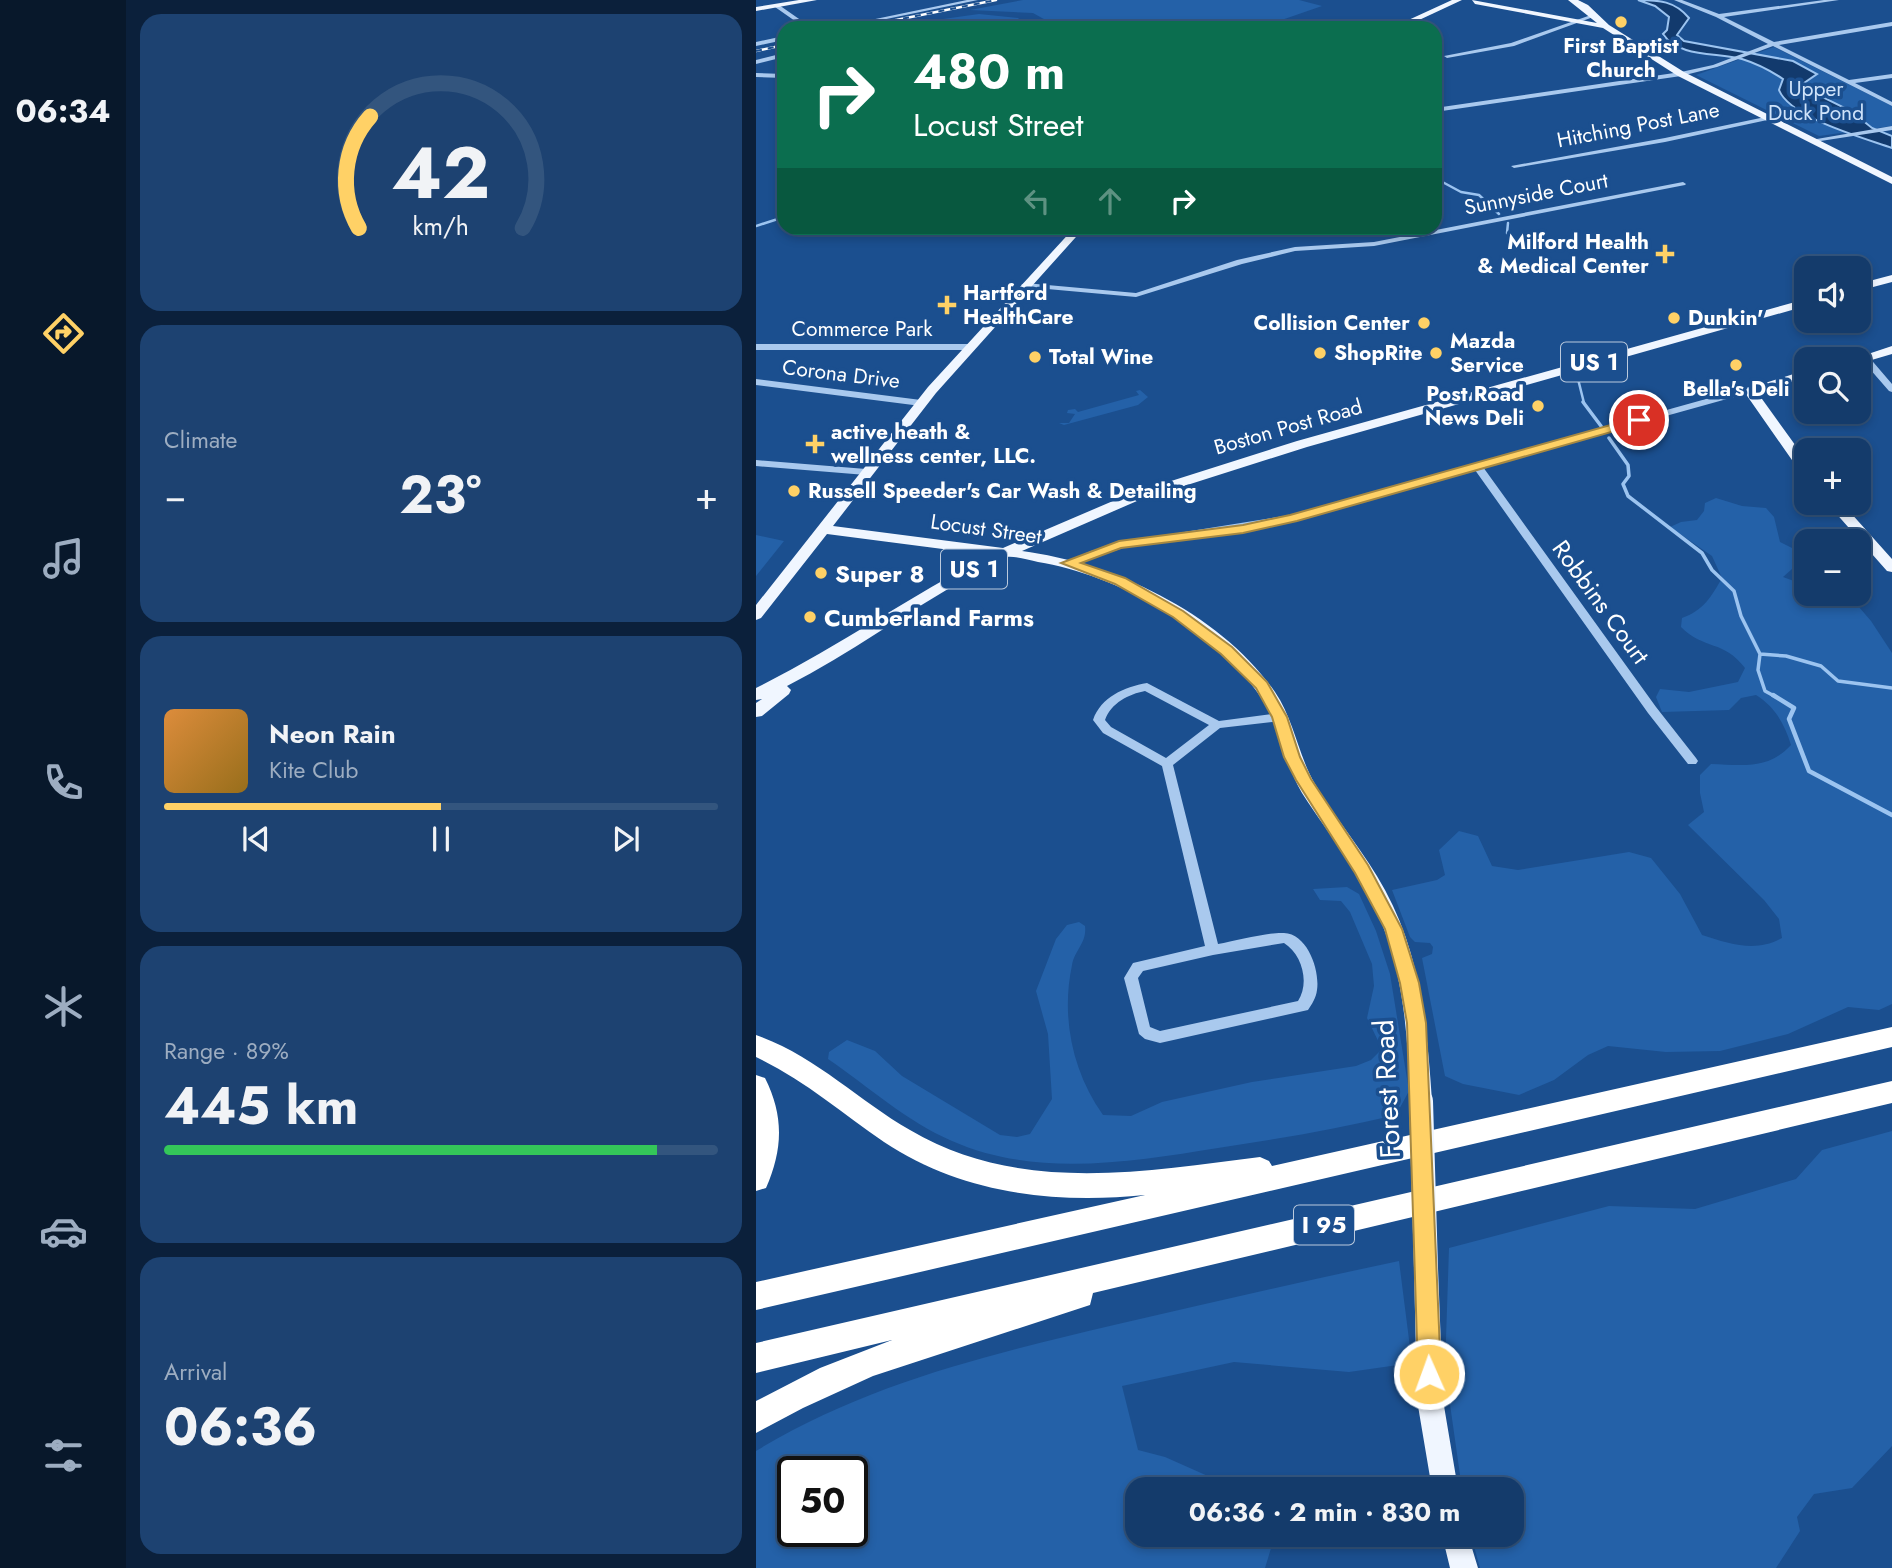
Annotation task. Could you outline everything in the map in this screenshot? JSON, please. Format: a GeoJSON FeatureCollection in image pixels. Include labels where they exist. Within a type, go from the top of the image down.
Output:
{"type":"FeatureCollection","features":[{"type":"Feature","properties":{"kind":"highway","name":"I 95"},"geometry":{"type":"LineString","coordinates":[[756,1296],[1892,1037]]}},
{"type":"Feature","properties":{"kind":"highway"},"geometry":{"type":"LineString","coordinates":[[756,1045],[790,1063],[916,1148],[953,1166],[1015,1182],[1058,1188],[1103,1187],[1373,1155]]}},
{"type":"Feature","properties":{"kind":"highway"},"geometry":{"type":"LineString","coordinates":[[756,1086],[764,1104],[767,1130],[764,1159],[756,1179]]}},
{"type":"Feature","properties":{"kind":"highway","name":"I 95"},"geometry":{"type":"LineString","coordinates":[[756,1358],[1892,1092]]}},
{"type":"Feature","properties":{"kind":"highway"},"geometry":{"type":"LineString","coordinates":[[756,1418],[808,1388],[862,1366],[1214,1251]]}},
{"type":"Feature","properties":{"kind":"main road"},"geometry":{"type":"LineString","coordinates":[[769,0],[777,6]]}},
{"type":"Feature","properties":{"kind":"main road"},"geometry":{"type":"LineString","coordinates":[[756,9],[813,0]]}},
{"type":"Feature","properties":{"kind":"main road"},"geometry":{"type":"LineString","coordinates":[[1411,21],[1458,0],[1606,27]]}},
{"type":"Feature","properties":{"kind":"main road"},"geometry":{"type":"LineString","coordinates":[[1475,2],[1489,0]]}},
{"type":"Feature","properties":{"kind":"main road"},"geometry":{"type":"LineString","coordinates":[[1572,0],[1585,6],[1606,27],[1681,74],[1892,181]]}},
{"type":"Feature","properties":{"kind":"main road"},"geometry":{"type":"LineString","coordinates":[[756,615],[921,403],[1072,235]]}},
{"type":"Feature","properties":{"kind":"main road"},"geometry":{"type":"LineString","coordinates":[[1871,284],[1892,278]]}},
{"type":"Feature","properties":{"kind":"main road","name":"Boston Post Road"},"geometry":{"type":"LineString","coordinates":[[756,695],[813,666],[934,590],[1004,553],[1117,504],[1239,462],[1794,305]]}},
{"type":"Feature","properties":{"kind":"main road"},"geometry":{"type":"LineString","coordinates":[[1871,356],[1892,350]]}},
{"type":"Feature","properties":{"kind":"main road"},"geometry":{"type":"LineString","coordinates":[[1794,377],[1749,390],[1794,453]]}},
{"type":"Feature","properties":{"kind":"main road"},"geometry":{"type":"LineString","coordinates":[[1845,515],[1892,568]]}},
{"type":"Feature","properties":{"kind":"main road","name":"Locust Street"},"geometry":{"type":"LineString","coordinates":[[825,529],[1068,563]]}},
{"type":"Feature","properties":{"kind":"main road","name":"Forest Road"},"geometry":{"type":"LineString","coordinates":[[1068,563],[1120,581],[1197,627],[1234,657],[1262,686],[1280,717],[1292,757],[1304,780],[1362,869],[1394,929],[1409,983],[1416,1023],[1421,1101],[1430,1400],[1443,1477]]}},
{"type":"Feature","properties":{"kind":"main road","name":"Boston Post Road"},"geometry":{"type":"LineString","coordinates":[[756,712],[813,666]]}},
{"type":"Feature","properties":{"kind":"main road"},"geometry":{"type":"LineString","coordinates":[[1458,1547],[1464,1568]]}},
{"type":"Feature","properties":{"kind":"street"},"geometry":{"type":"LineString","coordinates":[[870,21],[975,0]]}},
{"type":"Feature","properties":{"kind":"street"},"geometry":{"type":"LineString","coordinates":[[1680,0],[1718,16],[1892,104]]}},
{"type":"Feature","properties":{"kind":"street"},"geometry":{"type":"LineString","coordinates":[[1718,16],[1836,0]]}},
{"type":"Feature","properties":{"kind":"street"},"geometry":{"type":"LineString","coordinates":[[777,6],[799,21]]}},
{"type":"Feature","properties":{"kind":"street"},"geometry":{"type":"LineString","coordinates":[[1447,56],[1512,45],[1593,16]]}},
{"type":"Feature","properties":{"kind":"street"},"geometry":{"type":"LineString","coordinates":[[1442,109],[1681,74],[1772,44],[1892,24]]}},
{"type":"Feature","properties":{"kind":"street"},"geometry":{"type":"LineString","coordinates":[[756,44],[777,40]]}},
{"type":"Feature","properties":{"kind":"street"},"geometry":{"type":"LineString","coordinates":[[756,62],[777,57]]}},
{"type":"Feature","properties":{"kind":"street"},"geometry":{"type":"LineString","coordinates":[[756,75],[777,76]]}},
{"type":"Feature","properties":{"kind":"street"},"geometry":{"type":"LineString","coordinates":[[1848,82],[1892,76]]}},
{"type":"Feature","properties":{"kind":"street","name":"Hitching Post Lane"},"geometry":{"type":"LineString","coordinates":[[1514,166],[1665,140],[1770,118]]}},
{"type":"Feature","properties":{"kind":"street"},"geometry":{"type":"LineString","coordinates":[[1814,140],[1892,128]]}},
{"type":"Feature","properties":{"kind":"street","name":"Sunnyside Court"},"geometry":{"type":"LineString","coordinates":[[1442,231],[1683,184]]}},
{"type":"Feature","properties":{"kind":"street","name":"Sunnyside Court"},"geometry":{"type":"LineString","coordinates":[[1025,285],[1136,295],[1240,262],[1295,249],[1374,244],[1420,235]]}},
{"type":"Feature","properties":{"kind":"street","name":"Commerce Park"},"geometry":{"type":"LineString","coordinates":[[756,347],[969,347]]}},
{"type":"Feature","properties":{"kind":"street"},"geometry":{"type":"LineString","coordinates":[[1871,368],[1892,389]]}},
{"type":"Feature","properties":{"kind":"street","name":"Corona Drive"},"geometry":{"type":"LineString","coordinates":[[756,382],[921,403]]}},
{"type":"Feature","properties":{"kind":"street","name":"Locust Street"},"geometry":{"type":"LineString","coordinates":[[1068,563],[1119,545],[1269,524],[1749,390]]}},
{"type":"Feature","properties":{"kind":"street"},"geometry":{"type":"LineString","coordinates":[[756,463],[866,472]]}},
{"type":"Feature","properties":{"kind":"street","name":"Robbins Court"},"geometry":{"type":"LineString","coordinates":[[1477,466],[1652,710],[1692,761]]}},
{"type":"Feature","properties":{"kind":"street"},"geometry":{"type":"LineString","coordinates":[[1213,950],[1167,764],[1107,730],[1099,720],[1101,712],[1127,692],[1147,687],[1217,725]]}},
{"type":"Feature","properties":{"kind":"street"},"geometry":{"type":"LineString","coordinates":[[1167,764],[1217,725],[1280,717]]}},
{"type":"Feature","properties":{"kind":"street"},"geometry":{"type":"LineString","coordinates":[[1278,938],[1290,940],[1301,950],[1312,986],[1309,1000],[1293,1010],[1160,1037],[1146,1033],[1131,978],[1134,971],[1147,963],[1213,950],[1278,938]]}},
{"type":"Feature","properties":{"kind":"green space"},"geometry":{"type":"Polygon","coordinates":[[[1023,0],[1299,0],[1322,6],[1278,21],[1047,21],[1033,13],[970,10],[1023,0]]]}},
{"type":"Feature","properties":{"kind":"green space"},"geometry":{"type":"Polygon","coordinates":[[[979,14],[1018,18],[1021,21],[938,21],[979,14]]]}},
{"type":"Feature","properties":{"kind":"green space","name":"Upper Duck Pond"},"geometry":{"type":"Polygon","coordinates":[[[1774,47],[1892,106],[1892,126],[1819,136],[1696,75],[1774,47]]]}},
{"type":"Feature","properties":{"kind":"green space"},"geometry":{"type":"Polygon","coordinates":[[[1140,390],[1148,397],[1138,405],[1064,425],[1059,423],[1069,423],[1075,414],[1067,413],[1068,410],[1075,409],[1078,412],[1139,395],[1136,391],[1140,390]]]}},
{"type":"Feature","properties":{"kind":"green space"},"geometry":{"type":"Polygon","coordinates":[[[1716,498],[1742,506],[1766,508],[1774,517],[1780,542],[1794,549],[1794,568],[1783,577],[1794,581],[1794,606],[1858,606],[1892,653],[1892,1004],[1879,1010],[1848,1007],[1788,1034],[1720,1051],[1666,1052],[1608,1046],[1588,1055],[1554,1080],[1519,1095],[1463,1084],[1445,1076],[1422,958],[1432,954],[1433,947],[1430,943],[1415,942],[1410,937],[1392,890],[1437,880],[1445,875],[1439,850],[1459,831],[1478,836],[1492,866],[1518,870],[1629,852],[1651,858],[1680,894],[1702,935],[1733,944],[1753,946],[1772,943],[1782,938],[1779,919],[1764,900],[1688,825],[1704,812],[1700,775],[1711,764],[1754,764],[1773,759],[1791,745],[1782,723],[1774,710],[1756,695],[1741,698],[1729,710],[1662,712],[1656,697],[1660,689],[1689,692],[1738,682],[1745,668],[1729,653],[1698,639],[1681,627],[1682,618],[1701,607],[1722,578],[1712,556],[1670,527],[1697,520],[1704,511],[1705,503],[1716,498]]]}},
{"type":"Feature","properties":{"kind":"green space"},"geometry":{"type":"Polygon","coordinates":[[[756,535],[784,541],[756,576],[756,535]]]}},
{"type":"Feature","properties":{"kind":"green space"},"geometry":{"type":"Polygon","coordinates":[[[1347,887],[1359,894],[1376,931],[1390,974],[1409,1091],[1396,1115],[1285,1137],[1152,1158],[1084,1164],[1017,1160],[984,1152],[935,1133],[903,1114],[828,1059],[829,1052],[847,1040],[875,1051],[902,1076],[1000,1135],[1017,1137],[1030,1134],[1052,1099],[1048,1034],[1036,991],[1056,939],[1067,925],[1079,922],[1085,926],[1085,932],[1072,965],[1069,1024],[1077,1062],[1092,1098],[1103,1115],[1131,1116],[1162,1102],[1252,1082],[1356,1066],[1371,1060],[1382,1049],[1367,1018],[1374,986],[1372,964],[1350,912],[1341,901],[1320,900],[1313,889],[1347,887]]]}},
{"type":"Feature","properties":{"kind":"green space"},"geometry":{"type":"Polygon","coordinates":[[[1892,1131],[1892,1446],[1852,1488],[1814,1494],[1797,1517],[1800,1531],[1776,1568],[1480,1568],[1474,1547],[1524,1547],[1524,1477],[1460,1477],[1445,1369],[1449,1248],[1609,1206],[1695,1209],[1796,1179],[1822,1150],[1892,1131]]]}},
{"type":"Feature","properties":{"kind":"green space"},"geometry":{"type":"Polygon","coordinates":[[[1399,1261],[1412,1363],[1349,1372],[1234,1362],[1122,1386],[1138,1450],[1165,1457],[1210,1477],[1125,1477],[1125,1547],[1271,1547],[1265,1568],[756,1568],[756,1451],[841,1407],[885,1389],[975,1360],[1114,1325],[1399,1261]]]}},
{"type":"Feature","properties":{"kind":"shaded area"},"geometry":{"type":"Polygon","coordinates":[[[1638,0],[1666,3],[1684,12],[1689,18],[1677,35],[1684,41],[1793,61],[1817,74],[1804,83],[1804,88],[1851,111],[1872,128],[1892,136],[1892,148],[1829,126],[1797,109],[1779,90],[1783,79],[1763,68],[1742,59],[1688,51],[1670,42],[1663,34],[1667,30],[1669,17],[1655,6],[1638,0]]]}},
{"type":"Feature","properties":{"kind":"waterway"},"geometry":{"type":"LineString","coordinates":[[1442,182],[1461,192],[1479,195],[1499,214]]}},
{"type":"Feature","properties":{"kind":"waterway"},"geometry":{"type":"LineString","coordinates":[[756,226],[777,219]]}},
{"type":"Feature","properties":{"kind":"waterway"},"geometry":{"type":"LineString","coordinates":[[1508,223],[1507,233],[1517,244]]}},
{"type":"Feature","properties":{"kind":"waterway"},"geometry":{"type":"LineString","coordinates":[[1577,375],[1584,403]]}},
{"type":"Feature","properties":{"kind":"waterway"},"geometry":{"type":"LineString","coordinates":[[1583,402],[1601,426]]}},
{"type":"Feature","properties":{"kind":"waterway"},"geometry":{"type":"LineString","coordinates":[[1609,438],[1628,465],[1629,476],[1623,484],[1628,496],[1702,553],[1712,570],[1734,591],[1741,616],[1760,654]]}},
{"type":"Feature","properties":{"kind":"waterway"},"geometry":{"type":"LineString","coordinates":[[1760,654],[1786,656],[1821,666],[1838,681],[1892,688]]}},
{"type":"Feature","properties":{"kind":"waterway"},"geometry":{"type":"LineString","coordinates":[[1760,654],[1758,670],[1765,691],[1776,697]]}},
{"type":"Feature","properties":{"kind":"waterway"},"geometry":{"type":"LineString","coordinates":[[1773,695],[1794,708],[1789,719],[1809,771],[1892,815]]}},
{"type":"Feature","properties":{"kind":"railway"},"geometry":{"type":"LineString","coordinates":[[891,21],[996,0]]}},
{"type":"Feature","properties":{"kind":"railway"},"geometry":{"type":"LineString","coordinates":[[756,51],[777,46]]}},
{"type":"Feature","properties":{"kind":"place","name":"First Baptist Church"},"geometry":{"type":"Point","coordinates":[1621,22]}},
{"type":"Feature","properties":{"kind":"place","name":"Milford Health & Medical Center"},"geometry":{"type":"Point","coordinates":[1665,254]}},
{"type":"Feature","properties":{"kind":"place","name":"Hartford HealthCare"},"geometry":{"type":"Point","coordinates":[947,305]}},
{"type":"Feature","properties":{"kind":"place","name":"Dunkin'"},"geometry":{"type":"Point","coordinates":[1674,318]}},
{"type":"Feature","properties":{"kind":"place","name":"Collision Center"},"geometry":{"type":"Point","coordinates":[1424,323]}},
{"type":"Feature","properties":{"kind":"place","name":"ShopRite"},"geometry":{"type":"Point","coordinates":[1320,353]}},
{"type":"Feature","properties":{"kind":"place","name":"Mazda Service"},"geometry":{"type":"Point","coordinates":[1436,353]}},
{"type":"Feature","properties":{"kind":"place","name":"Total Wine"},"geometry":{"type":"Point","coordinates":[1035,357]}},
{"type":"Feature","properties":{"kind":"place","name":"Bella's Deli"},"geometry":{"type":"Point","coordinates":[1736,365]}},
{"type":"Feature","properties":{"kind":"place","name":"Post Road News Deli"},"geometry":{"type":"Point","coordinates":[1538,406]}},
{"type":"Feature","properties":{"kind":"place","name":"active heath & wellness center, LLC."},"geometry":{"type":"Point","coordinates":[815,444]}},
{"type":"Feature","properties":{"kind":"place","name":"Russell Speeder's Car Wash & Detailing"},"geometry":{"type":"Point","coordinates":[794,491]}},
{"type":"Feature","properties":{"kind":"place","name":"Super 8"},"geometry":{"type":"Point","coordinates":[821,573]}},
{"type":"Feature","properties":{"kind":"place","name":"Cumberland Farms"},"geometry":{"type":"Point","coordinates":[810,617]}},
{"type":"Feature","properties":{"kind":"route"},"geometry":{"type":"LineString","coordinates":[[1429,1374],[1421,1101],[1416,1023],[1405,965],[1394,929],[1362,869],[1304,780],[1292,757],[1280,717],[1262,686],[1227,650],[1178,614],[1120,581],[1068,563],[1119,545],[1243,529],[1292,518],[1639,420]]}}]}
